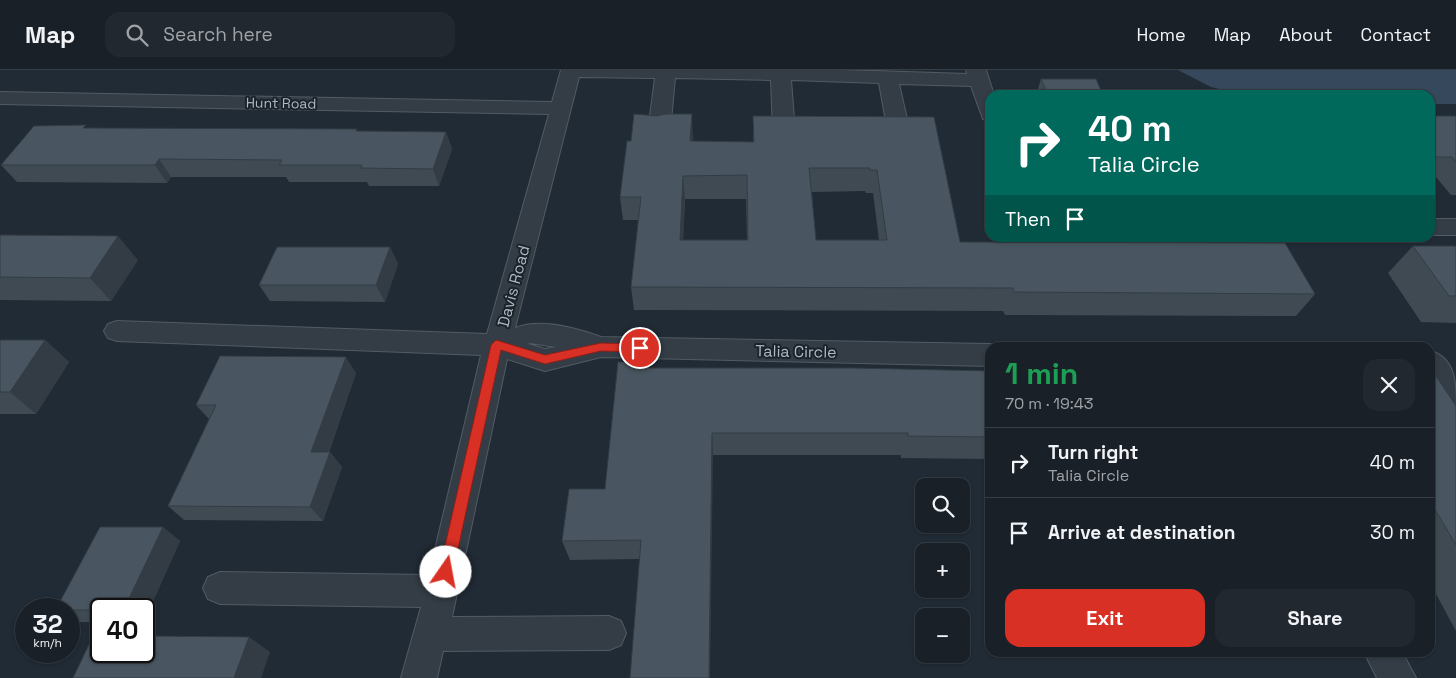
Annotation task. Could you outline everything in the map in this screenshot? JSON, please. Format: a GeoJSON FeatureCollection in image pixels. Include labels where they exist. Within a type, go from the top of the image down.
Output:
{"type":"FeatureCollection","features":[{"type":"Feature","properties":{"kind":"street"},"geometry":{"type":"LineString","coordinates":[[571,71],[780,72],[888,77],[977,75],[985,100]]}},
{"type":"Feature","properties":{"kind":"street","name":"Davis Road"},"geometry":{"type":"LineString","coordinates":[[419,678],[442,591],[496,345],[571,71]]}},
{"type":"Feature","properties":{"kind":"street"},"geometry":{"type":"LineString","coordinates":[[659,131],[666,72]]}},
{"type":"Feature","properties":{"kind":"street"},"geometry":{"type":"LineString","coordinates":[[780,72],[784,132]]}},
{"type":"Feature","properties":{"kind":"street"},"geometry":{"type":"LineString","coordinates":[[888,77],[898,132]]}},
{"type":"Feature","properties":{"kind":"street","name":"Hunt Road"},"geometry":{"type":"LineString","coordinates":[[0,98],[562,108]]}},
{"type":"Feature","properties":{"kind":"street"},"geometry":{"type":"LineString","coordinates":[[1435,227],[1456,227]]}},
{"type":"Feature","properties":{"kind":"street","name":"Talia Circle"},"geometry":{"type":"LineString","coordinates":[[117,331],[496,345],[545,360],[601,347],[985,354]]}},
{"type":"Feature","properties":{"kind":"street"},"geometry":{"type":"LineString","coordinates":[[1440,363],[1456,396]]}},
{"type":"Feature","properties":{"kind":"street"},"geometry":{"type":"LineString","coordinates":[[220,588],[442,591]]}},
{"type":"Feature","properties":{"kind":"street"},"geometry":{"type":"LineString","coordinates":[[431,634],[609,634]]}},
{"type":"Feature","properties":{"kind":"street"},"geometry":{"type":"LineString","coordinates":[[1384,657],[1398,678]]}},
{"type":"Feature","properties":{"kind":"water"},"geometry":{"type":"Polygon","coordinates":[[[1178,70],[1456,70],[1456,104],[1435,104],[1435,90],[1224,90],[1211,87],[1178,70]]]}},
{"type":"Feature","properties":{"kind":"building"},"geometry":{"type":"Polygon","coordinates":[[[1041,79],[1096,79],[1101,90],[1046,90],[1041,79]]]}},
{"type":"Feature","properties":{"kind":"building"},"geometry":{"type":"Polygon","coordinates":[[[634,114],[657,116],[665,114],[692,114],[690,141],[754,142],[753,116],[934,117],[960,242],[1285,243],[1315,294],[1014,292],[1013,288],[631,287],[641,197],[620,197],[627,141],[631,141],[634,114]],[[809,168],[816,240],[887,240],[877,170],[870,170],[870,168],[809,168]],[[747,175],[683,176],[680,240],[748,240],[747,175]]]}},
{"type":"Feature","properties":{"kind":"building"},"geometry":{"type":"Polygon","coordinates":[[[1435,116],[1456,116],[1456,162],[1452,157],[1435,157],[1435,116]]]}},
{"type":"Feature","properties":{"kind":"building"},"geometry":{"type":"Polygon","coordinates":[[[86,125],[83,128],[357,129],[356,131],[446,132],[433,169],[361,168],[362,165],[279,165],[282,160],[159,159],[155,165],[1,165],[34,126],[86,125]]]}},
{"type":"Feature","properties":{"kind":"building"},"geometry":{"type":"Polygon","coordinates":[[[0,235],[118,236],[90,278],[0,277],[0,235]]]}},
{"type":"Feature","properties":{"kind":"building"},"geometry":{"type":"Polygon","coordinates":[[[1413,246],[1456,246],[1456,296],[1449,296],[1413,246]]]}},
{"type":"Feature","properties":{"kind":"building"},"geometry":{"type":"Polygon","coordinates":[[[277,247],[390,247],[376,285],[259,285],[277,247]]]}},
{"type":"Feature","properties":{"kind":"building"},"geometry":{"type":"Polygon","coordinates":[[[0,340],[45,340],[10,392],[0,392],[0,340]]]}},
{"type":"Feature","properties":{"kind":"building"},"geometry":{"type":"Polygon","coordinates":[[[220,356],[346,357],[311,452],[330,452],[310,507],[168,506],[216,405],[196,405],[220,356]]]}},
{"type":"Feature","properties":{"kind":"building"},"geometry":{"type":"Polygon","coordinates":[[[618,362],[649,362],[649,368],[852,368],[985,371],[985,437],[908,436],[908,433],[712,433],[709,678],[630,678],[641,540],[562,541],[569,489],[605,489],[618,362]]]}},
{"type":"Feature","properties":{"kind":"building"},"geometry":{"type":"Polygon","coordinates":[[[1435,376],[1456,406],[1456,545],[1435,509],[1435,376]]]}},
{"type":"Feature","properties":{"kind":"building"},"geometry":{"type":"Polygon","coordinates":[[[100,527],[163,527],[129,598],[90,598],[90,610],[80,610],[80,598],[62,598],[100,527]]]}},
{"type":"Feature","properties":{"kind":"building"},"geometry":{"type":"Polygon","coordinates":[[[155,636],[249,637],[234,678],[73,678],[90,642],[90,663],[155,663],[155,636]]]}},
{"type":"Feature","properties":{"kind":"route"},"geometry":{"type":"LineString","coordinates":[[446,572],[496,345],[545,360],[601,347],[640,348]]}}]}
